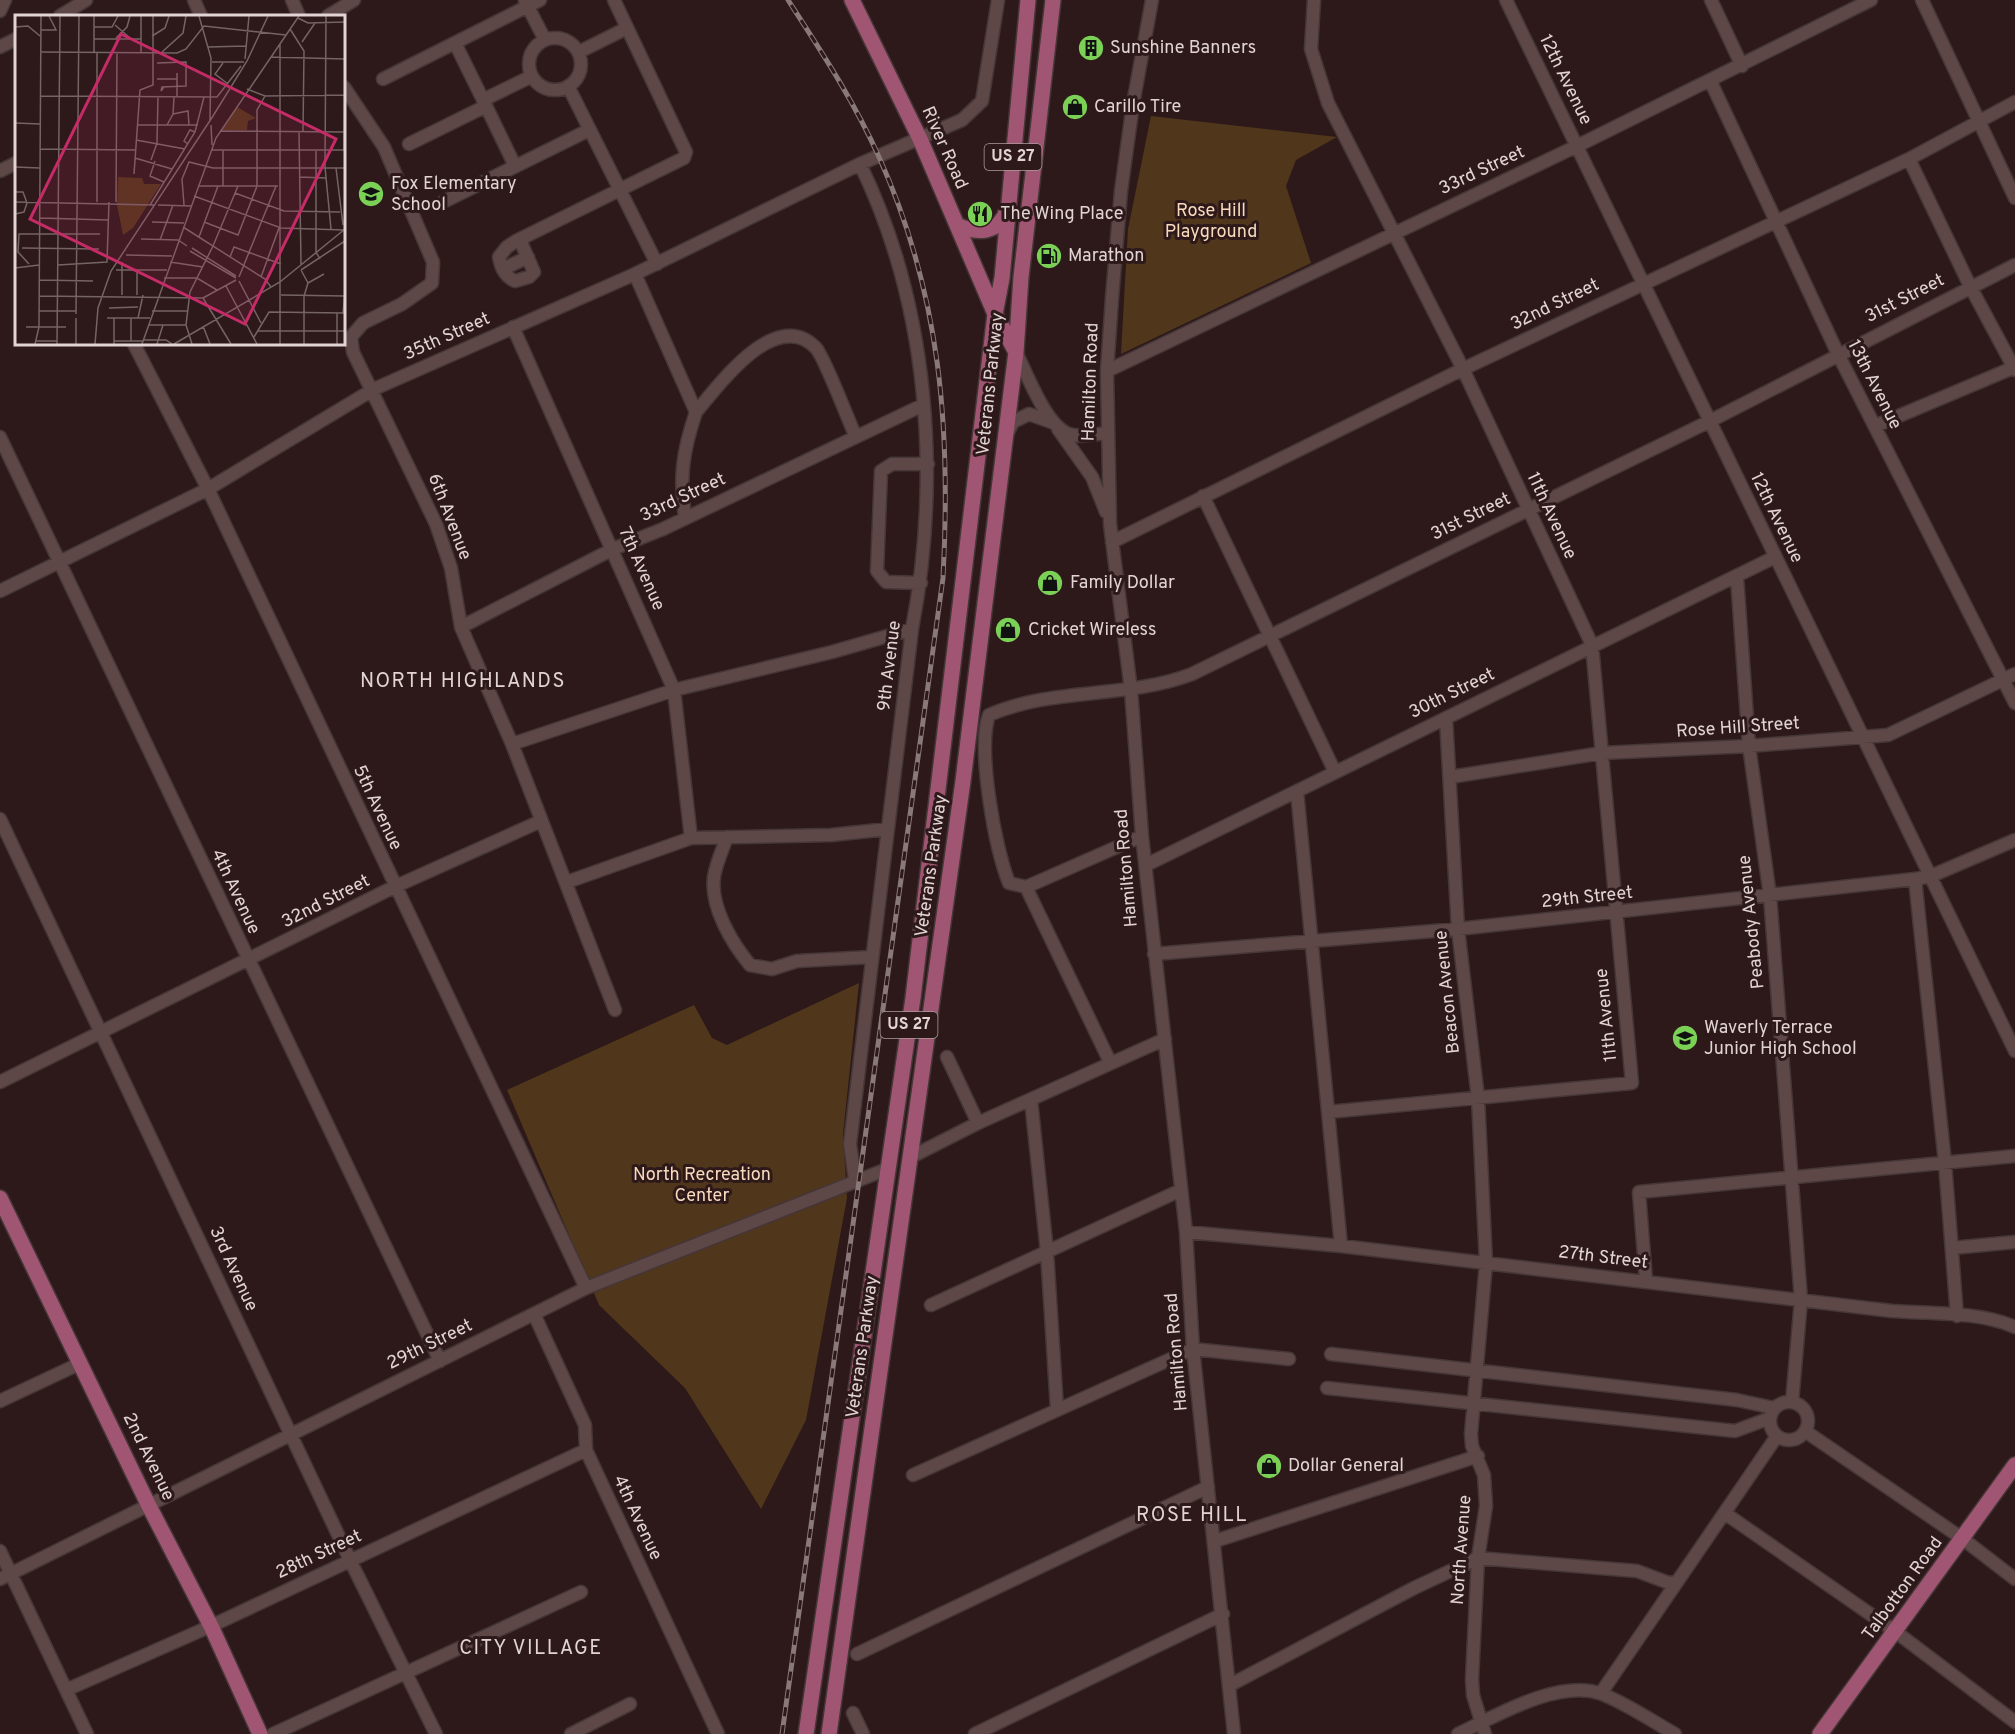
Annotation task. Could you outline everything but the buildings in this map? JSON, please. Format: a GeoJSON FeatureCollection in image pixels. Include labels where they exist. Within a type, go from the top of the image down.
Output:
{"type":"FeatureCollection","features":[{"type":"Feature","properties":{"kind":"main road","name":"River Road"},"geometry":{"type":"LineString","coordinates":[[852,0],[920,139],[995,314],[1016,352]]}},
{"type":"Feature","properties":{"kind":"main road","name":"Veterans Parkway"},"geometry":{"type":"LineString","coordinates":[[806,1734],[913,998],[995,314],[1002,278],[1028,0]]}},
{"type":"Feature","properties":{"kind":"main road","name":"Veterans Parkway"},"geometry":{"type":"LineString","coordinates":[[829,1734],[963,781],[1016,352],[1021,277],[1053,0]]}},
{"type":"Feature","properties":{"kind":"main road"},"geometry":{"type":"LineString","coordinates":[[957,225],[968,230],[989,230],[1004,220],[1009,204]]}},
{"type":"Feature","properties":{"kind":"main road","name":"2nd Avenue"},"geometry":{"type":"LineString","coordinates":[[0,1198],[149,1506],[211,1626],[260,1734]]}},
{"type":"Feature","properties":{"kind":"main road","name":"Talbotton Road"},"geometry":{"type":"LineString","coordinates":[[1820,1734],[1964,1539],[2015,1465]]}},
{"type":"Feature","properties":{"kind":"street"},"geometry":{"type":"LineString","coordinates":[[0,11],[5,0]]}},
{"type":"Feature","properties":{"kind":"street"},"geometry":{"type":"LineString","coordinates":[[62,15],[86,0]]}},
{"type":"Feature","properties":{"kind":"street"},"geometry":{"type":"LineString","coordinates":[[194,0],[201,15]]}},
{"type":"Feature","properties":{"kind":"street"},"geometry":{"type":"LineString","coordinates":[[292,0],[299,15]]}},
{"type":"Feature","properties":{"kind":"street"},"geometry":{"type":"LineString","coordinates":[[330,15],[354,0]]}},
{"type":"Feature","properties":{"kind":"street"},"geometry":{"type":"LineString","coordinates":[[383,79],[455,44],[526,3],[540,0]]}},
{"type":"Feature","properties":{"kind":"street"},"geometry":{"type":"LineString","coordinates":[[520,240],[534,272],[529,277],[515,281],[502,269],[499,257],[501,252],[520,240],[684,158],[686,152],[614,0]]}},
{"type":"Feature","properties":{"kind":"street","name":"35th Street"},"geometry":{"type":"LineString","coordinates":[[0,591],[62,563],[208,489],[374,389],[657,264],[860,164],[962,120],[982,101],[998,0]]}},
{"type":"Feature","properties":{"kind":"street","name":"Hamilton Road"},"geometry":{"type":"LineString","coordinates":[[1152,0],[1133,104],[1121,191],[1107,371],[1106,433],[1110,524],[1131,690],[1142,836],[1186,1232],[1193,1349],[1234,1734]]}},
{"type":"Feature","properties":{"kind":"street","name":"11th Avenue"},"geometry":{"type":"LineString","coordinates":[[1314,0],[1311,49],[1316,72],[1328,103],[1396,232],[1463,369],[1592,645],[1614,914],[1632,1083],[1478,1098]]}},
{"type":"Feature","properties":{"kind":"street","name":"12th Avenue"},"geometry":{"type":"LineString","coordinates":[[1506,0],[2015,1050]]}},
{"type":"Feature","properties":{"kind":"street"},"geometry":{"type":"LineString","coordinates":[[1711,0],[1742,66]]}},
{"type":"Feature","properties":{"kind":"street","name":"33rd Street"},"geometry":{"type":"LineString","coordinates":[[1107,371],[1742,66],[1871,0]]}},
{"type":"Feature","properties":{"kind":"street"},"geometry":{"type":"LineString","coordinates":[[1922,0],[2015,198]]}},
{"type":"Feature","properties":{"kind":"street"},"geometry":{"type":"LineString","coordinates":[[526,3],[545,40]]}},
{"type":"Feature","properties":{"kind":"street"},"geometry":{"type":"LineString","coordinates":[[579,52],[627,28]]}},
{"type":"Feature","properties":{"kind":"street"},"geometry":{"type":"LineString","coordinates":[[558,38],[566,40],[579,52],[581,69],[578,77],[568,86],[549,89],[541,86],[532,75],[531,56],[535,48],[545,40],[558,38]]}},
{"type":"Feature","properties":{"kind":"street"},"geometry":{"type":"LineString","coordinates":[[0,47],[15,40]]}},
{"type":"Feature","properties":{"kind":"street"},"geometry":{"type":"LineString","coordinates":[[455,44],[515,166]]}},
{"type":"Feature","properties":{"kind":"street"},"geometry":{"type":"LineString","coordinates":[[409,144],[532,75]]}},
{"type":"Feature","properties":{"kind":"street","name":"13th Avenue"},"geometry":{"type":"LineString","coordinates":[[1710,80],[1838,354],[2009,677],[2015,703]]}},
{"type":"Feature","properties":{"kind":"street"},"geometry":{"type":"LineString","coordinates":[[568,86],[657,264]]}},
{"type":"Feature","properties":{"kind":"street","name":"6th Avenue"},"geometry":{"type":"LineString","coordinates":[[345,88],[384,147],[433,262],[432,283],[402,304],[363,323],[351,337],[353,352],[374,389],[436,524],[451,568],[461,627],[512,744],[615,1010]]}},
{"type":"Feature","properties":{"kind":"street","name":"32nd Street"},"geometry":{"type":"LineString","coordinates":[[1112,542],[1463,369],[1909,159],[2015,102]]}},
{"type":"Feature","properties":{"kind":"street"},"geometry":{"type":"LineString","coordinates":[[443,202],[589,130]]}},
{"type":"Feature","properties":{"kind":"street"},"geometry":{"type":"LineString","coordinates":[[1875,426],[2015,368],[1970,286],[1909,159]]}},
{"type":"Feature","properties":{"kind":"street"},"geometry":{"type":"LineString","coordinates":[[0,171],[15,164]]}},
{"type":"Feature","properties":{"kind":"street","name":"9th Avenue"},"geometry":{"type":"LineString","coordinates":[[855,1180],[850,1144],[912,629],[926,544],[928,465],[914,334],[902,280],[889,237],[860,164]]}},
{"type":"Feature","properties":{"kind":"street"},"geometry":{"type":"LineString","coordinates":[[502,269],[528,257]]}},
{"type":"Feature","properties":{"kind":"street","name":"31st Street"},"geometry":{"type":"LineString","coordinates":[[1026,887],[1009,883],[1002,865],[988,785],[985,727],[989,715],[1005,708],[1065,697],[1163,685],[1192,674],[1710,421],[2015,265]]}},
{"type":"Feature","properties":{"kind":"street"},"geometry":{"type":"LineString","coordinates":[[635,274],[696,412]]}},
{"type":"Feature","properties":{"kind":"street","name":"7th Avenue"},"geometry":{"type":"LineString","coordinates":[[513,327],[674,690],[691,838]]}},
{"type":"Feature","properties":{"kind":"street"},"geometry":{"type":"LineString","coordinates":[[686,517],[680,485],[684,448],[696,412],[732,370],[757,347],[776,338],[797,335],[816,348],[856,437]]}},
{"type":"Feature","properties":{"kind":"street","name":"5th Avenue"},"geometry":{"type":"LineString","coordinates":[[135,345],[208,489],[394,887],[586,1288]]}},
{"type":"Feature","properties":{"kind":"street"},"geometry":{"type":"LineString","coordinates":[[1016,352],[1055,424],[1092,477],[1110,524]]}},
{"type":"Feature","properties":{"kind":"street","name":"33rd Street"},"geometry":{"type":"LineString","coordinates":[[461,627],[612,549],[686,517],[923,405]]}},
{"type":"Feature","properties":{"kind":"street"},"geometry":{"type":"LineString","coordinates":[[1006,435],[1013,422],[1029,414],[1055,424],[1068,434],[1106,433]]}},
{"type":"Feature","properties":{"kind":"street","name":"4th Avenue"},"geometry":{"type":"LineString","coordinates":[[0,437],[62,563],[248,962],[440,1361]]}},
{"type":"Feature","properties":{"kind":"street"},"geometry":{"type":"LineString","coordinates":[[921,584],[886,582],[877,571],[881,471],[892,464],[928,465]]}},
{"type":"Feature","properties":{"kind":"street"},"geometry":{"type":"LineString","coordinates":[[1203,496],[1271,634],[1335,772]]}},
{"type":"Feature","properties":{"kind":"street","name":"30th Street"},"geometry":{"type":"LineString","coordinates":[[1146,865],[1775,557]]}},
{"type":"Feature","properties":{"kind":"street","name":"Peabody Avenue"},"geometry":{"type":"LineString","coordinates":[[1737,577],[1749,746],[1770,896],[1801,1300],[1792,1402]]}},
{"type":"Feature","properties":{"kind":"street"},"geometry":{"type":"LineString","coordinates":[[512,744],[674,690],[832,652],[912,629]]}},
{"type":"Feature","properties":{"kind":"street","name":"Rose Hill Street"},"geometry":{"type":"LineString","coordinates":[[1450,777],[1602,753],[1749,746],[1888,735],[2009,677]]}},
{"type":"Feature","properties":{"kind":"street","name":"Beacon Avenue"},"geometry":{"type":"LineString","coordinates":[[1446,718],[1458,929],[1478,1098],[1486,1263]]}},
{"type":"Feature","properties":{"kind":"street"},"geometry":{"type":"LineString","coordinates":[[1297,791],[1341,1246]]}},
{"type":"Feature","properties":{"kind":"street","name":"3rd Avenue"},"geometry":{"type":"LineString","coordinates":[[0,819],[350,1560],[436,1734]]}},
{"type":"Feature","properties":{"kind":"street","name":"32nd Street"},"geometry":{"type":"LineString","coordinates":[[0,1082],[248,962],[394,887],[541,821]]}},
{"type":"Feature","properties":{"kind":"street"},"geometry":{"type":"LineString","coordinates":[[567,882],[691,838],[831,835],[888,830]]}},
{"type":"Feature","properties":{"kind":"street"},"geometry":{"type":"LineString","coordinates":[[1110,1062],[1026,887],[1142,836]]}},
{"type":"Feature","properties":{"kind":"street"},"geometry":{"type":"LineString","coordinates":[[727,837],[714,877],[717,903],[735,947],[750,965],[771,969],[797,961],[873,957]]}},
{"type":"Feature","properties":{"kind":"street","name":"29th Street"},"geometry":{"type":"LineString","coordinates":[[1154,954],[1614,914],[1915,879],[1931,876],[2015,840]]}},
{"type":"Feature","properties":{"kind":"street"},"geometry":{"type":"LineString","coordinates":[[1915,879],[1945,1163],[1957,1316]]}},
{"type":"Feature","properties":{"kind":"street"},"geometry":{"type":"LineString","coordinates":[[911,1157],[978,1123],[1165,1038]]}},
{"type":"Feature","properties":{"kind":"street"},"geometry":{"type":"LineString","coordinates":[[947,1057],[978,1123]]}},
{"type":"Feature","properties":{"kind":"street"},"geometry":{"type":"LineString","coordinates":[[1328,1112],[1478,1098]]}},
{"type":"Feature","properties":{"kind":"street"},"geometry":{"type":"LineString","coordinates":[[1031,1100],[1047,1252],[1057,1409]]}},
{"type":"Feature","properties":{"kind":"street"},"geometry":{"type":"LineString","coordinates":[[1646,1281],[1639,1192],[2015,1156]]}},
{"type":"Feature","properties":{"kind":"street","name":"29th Street"},"geometry":{"type":"LineString","coordinates":[[5,1577],[586,1288],[887,1169]]}},
{"type":"Feature","properties":{"kind":"street"},"geometry":{"type":"LineString","coordinates":[[931,1305],[1181,1190]]}},
{"type":"Feature","properties":{"kind":"street","name":"27th Street"},"geometry":{"type":"LineString","coordinates":[[1186,1232],[1341,1246],[1992,1320],[2015,1327]]}},
{"type":"Feature","properties":{"kind":"street"},"geometry":{"type":"LineString","coordinates":[[1952,1248],[2015,1242]]}},
{"type":"Feature","properties":{"kind":"street","name":"North Avenue"},"geometry":{"type":"LineString","coordinates":[[1483,1729],[1473,1695],[1472,1679],[1478,1558],[1486,1506],[1484,1475],[1472,1446],[1471,1434],[1486,1263]]}},
{"type":"Feature","properties":{"kind":"street","name":"4th Avenue"},"geometry":{"type":"LineString","coordinates":[[534,1314],[585,1425],[586,1450],[718,1734]]}},
{"type":"Feature","properties":{"kind":"street"},"geometry":{"type":"LineString","coordinates":[[914,1475],[1193,1349],[1289,1359]]}},
{"type":"Feature","properties":{"kind":"street"},"geometry":{"type":"LineString","coordinates":[[1331,1353],[1737,1400],[1772,1413]]}},
{"type":"Feature","properties":{"kind":"street"},"geometry":{"type":"LineString","coordinates":[[0,1401],[81,1363]]}},
{"type":"Feature","properties":{"kind":"street"},"geometry":{"type":"LineString","coordinates":[[1327,1388],[1735,1431],[1772,1413],[1779,1404],[1792,1402],[1803,1407],[1806,1413],[1805,1431]]}},
{"type":"Feature","properties":{"kind":"street"},"geometry":{"type":"LineString","coordinates":[[1772,1413],[1771,1428],[1777,1436],[1789,1440],[1805,1431]]}},
{"type":"Feature","properties":{"kind":"street"},"geometry":{"type":"LineString","coordinates":[[1805,1431],[1964,1539],[2015,1579]]}},
{"type":"Feature","properties":{"kind":"street"},"geometry":{"type":"LineString","coordinates":[[1601,1693],[1726,1514],[1777,1436]]}},
{"type":"Feature","properties":{"kind":"street","name":"28th Street"},"geometry":{"type":"LineString","coordinates":[[66,1690],[211,1626],[586,1450]]}},
{"type":"Feature","properties":{"kind":"street"},"geometry":{"type":"LineString","coordinates":[[1215,1541],[1478,1456]]}},
{"type":"Feature","properties":{"kind":"street"},"geometry":{"type":"LineString","coordinates":[[857,1654],[1208,1487]]}},
{"type":"Feature","properties":{"kind":"street"},"geometry":{"type":"LineString","coordinates":[[1726,1514],[1896,1632],[2015,1722]]}},
{"type":"Feature","properties":{"kind":"street"},"geometry":{"type":"LineString","coordinates":[[0,1551],[5,1577],[87,1734]]}},
{"type":"Feature","properties":{"kind":"street"},"geometry":{"type":"LineString","coordinates":[[1230,1685],[1414,1588],[1478,1558],[1637,1571],[1669,1583],[1677,1582]]}},
{"type":"Feature","properties":{"kind":"street"},"geometry":{"type":"LineString","coordinates":[[273,1734],[581,1592]]}},
{"type":"Feature","properties":{"kind":"street"},"geometry":{"type":"LineString","coordinates":[[975,1734],[997,1729],[1223,1614]]}},
{"type":"Feature","properties":{"kind":"street"},"geometry":{"type":"LineString","coordinates":[[1458,1734],[1483,1729],[1517,1705],[1573,1691],[1601,1693],[1675,1734]]}},
{"type":"Feature","properties":{"kind":"street"},"geometry":{"type":"LineString","coordinates":[[571,1734],[630,1704]]}},
{"type":"Feature","properties":{"kind":"street"},"geometry":{"type":"LineString","coordinates":[[853,1713],[862,1734]]}},
{"type":"Feature","properties":{"kind":"green space","name":"Rose Hill Playground"},"geometry":{"type":"Polygon","coordinates":[[[1151,116],[1337,137],[1296,160],[1286,186],[1311,263],[1121,354],[1128,229],[1151,116]]]}},
{"type":"Feature","properties":{"kind":"green space","name":"North Recreation Center"},"geometry":{"type":"Polygon","coordinates":[[[859,983],[843,1134],[847,1198],[806,1420],[761,1509],[685,1388],[599,1305],[507,1090],[694,1005],[712,1038],[727,1045],[859,983]]]}},
{"type":"Feature","properties":{"kind":"railway"},"geometry":{"type":"LineString","coordinates":[[782,1734],[943,578],[945,523],[943,416],[929,312],[916,260],[900,209],[869,136],[836,77],[788,0]]}},
{"type":"Feature","properties":{"kind":"place","name":"Sunshine Banners"},"geometry":{"type":"Point","coordinates":[1091,48]}},
{"type":"Feature","properties":{"kind":"place","name":"Carillo Tire"},"geometry":{"type":"Point","coordinates":[1075,107]}},
{"type":"Feature","properties":{"kind":"place","name":"Fox Elementary School"},"geometry":{"type":"Point","coordinates":[371,194]}},
{"type":"Feature","properties":{"kind":"place","name":"The Wing Place"},"geometry":{"type":"Point","coordinates":[980,214]}},
{"type":"Feature","properties":{"kind":"place","name":"Marathon"},"geometry":{"type":"Point","coordinates":[1049,256]}},
{"type":"Feature","properties":{"kind":"place","name":"Family Dollar"},"geometry":{"type":"Point","coordinates":[1050,583]}},
{"type":"Feature","properties":{"kind":"place","name":"Cricket Wireless"},"geometry":{"type":"Point","coordinates":[1008,630]}},
{"type":"Feature","properties":{"kind":"place","name":"Waverly Terrace Junior High School"},"geometry":{"type":"Point","coordinates":[1685,1038]}},
{"type":"Feature","properties":{"kind":"place","name":"Dollar General"},"geometry":{"type":"Point","coordinates":[1269,1466]}},
{"type":"Feature","properties":{"kind":"district","name":"NORTH HIGHLANDS"},"geometry":{"type":"Point","coordinates":[463,682]}},
{"type":"Feature","properties":{"kind":"district","name":"ROSE HILL"},"geometry":{"type":"Point","coordinates":[1192,1516]}},
{"type":"Feature","properties":{"kind":"district","name":"CITY VILLAGE"},"geometry":{"type":"Point","coordinates":[531,1649]}}]}
